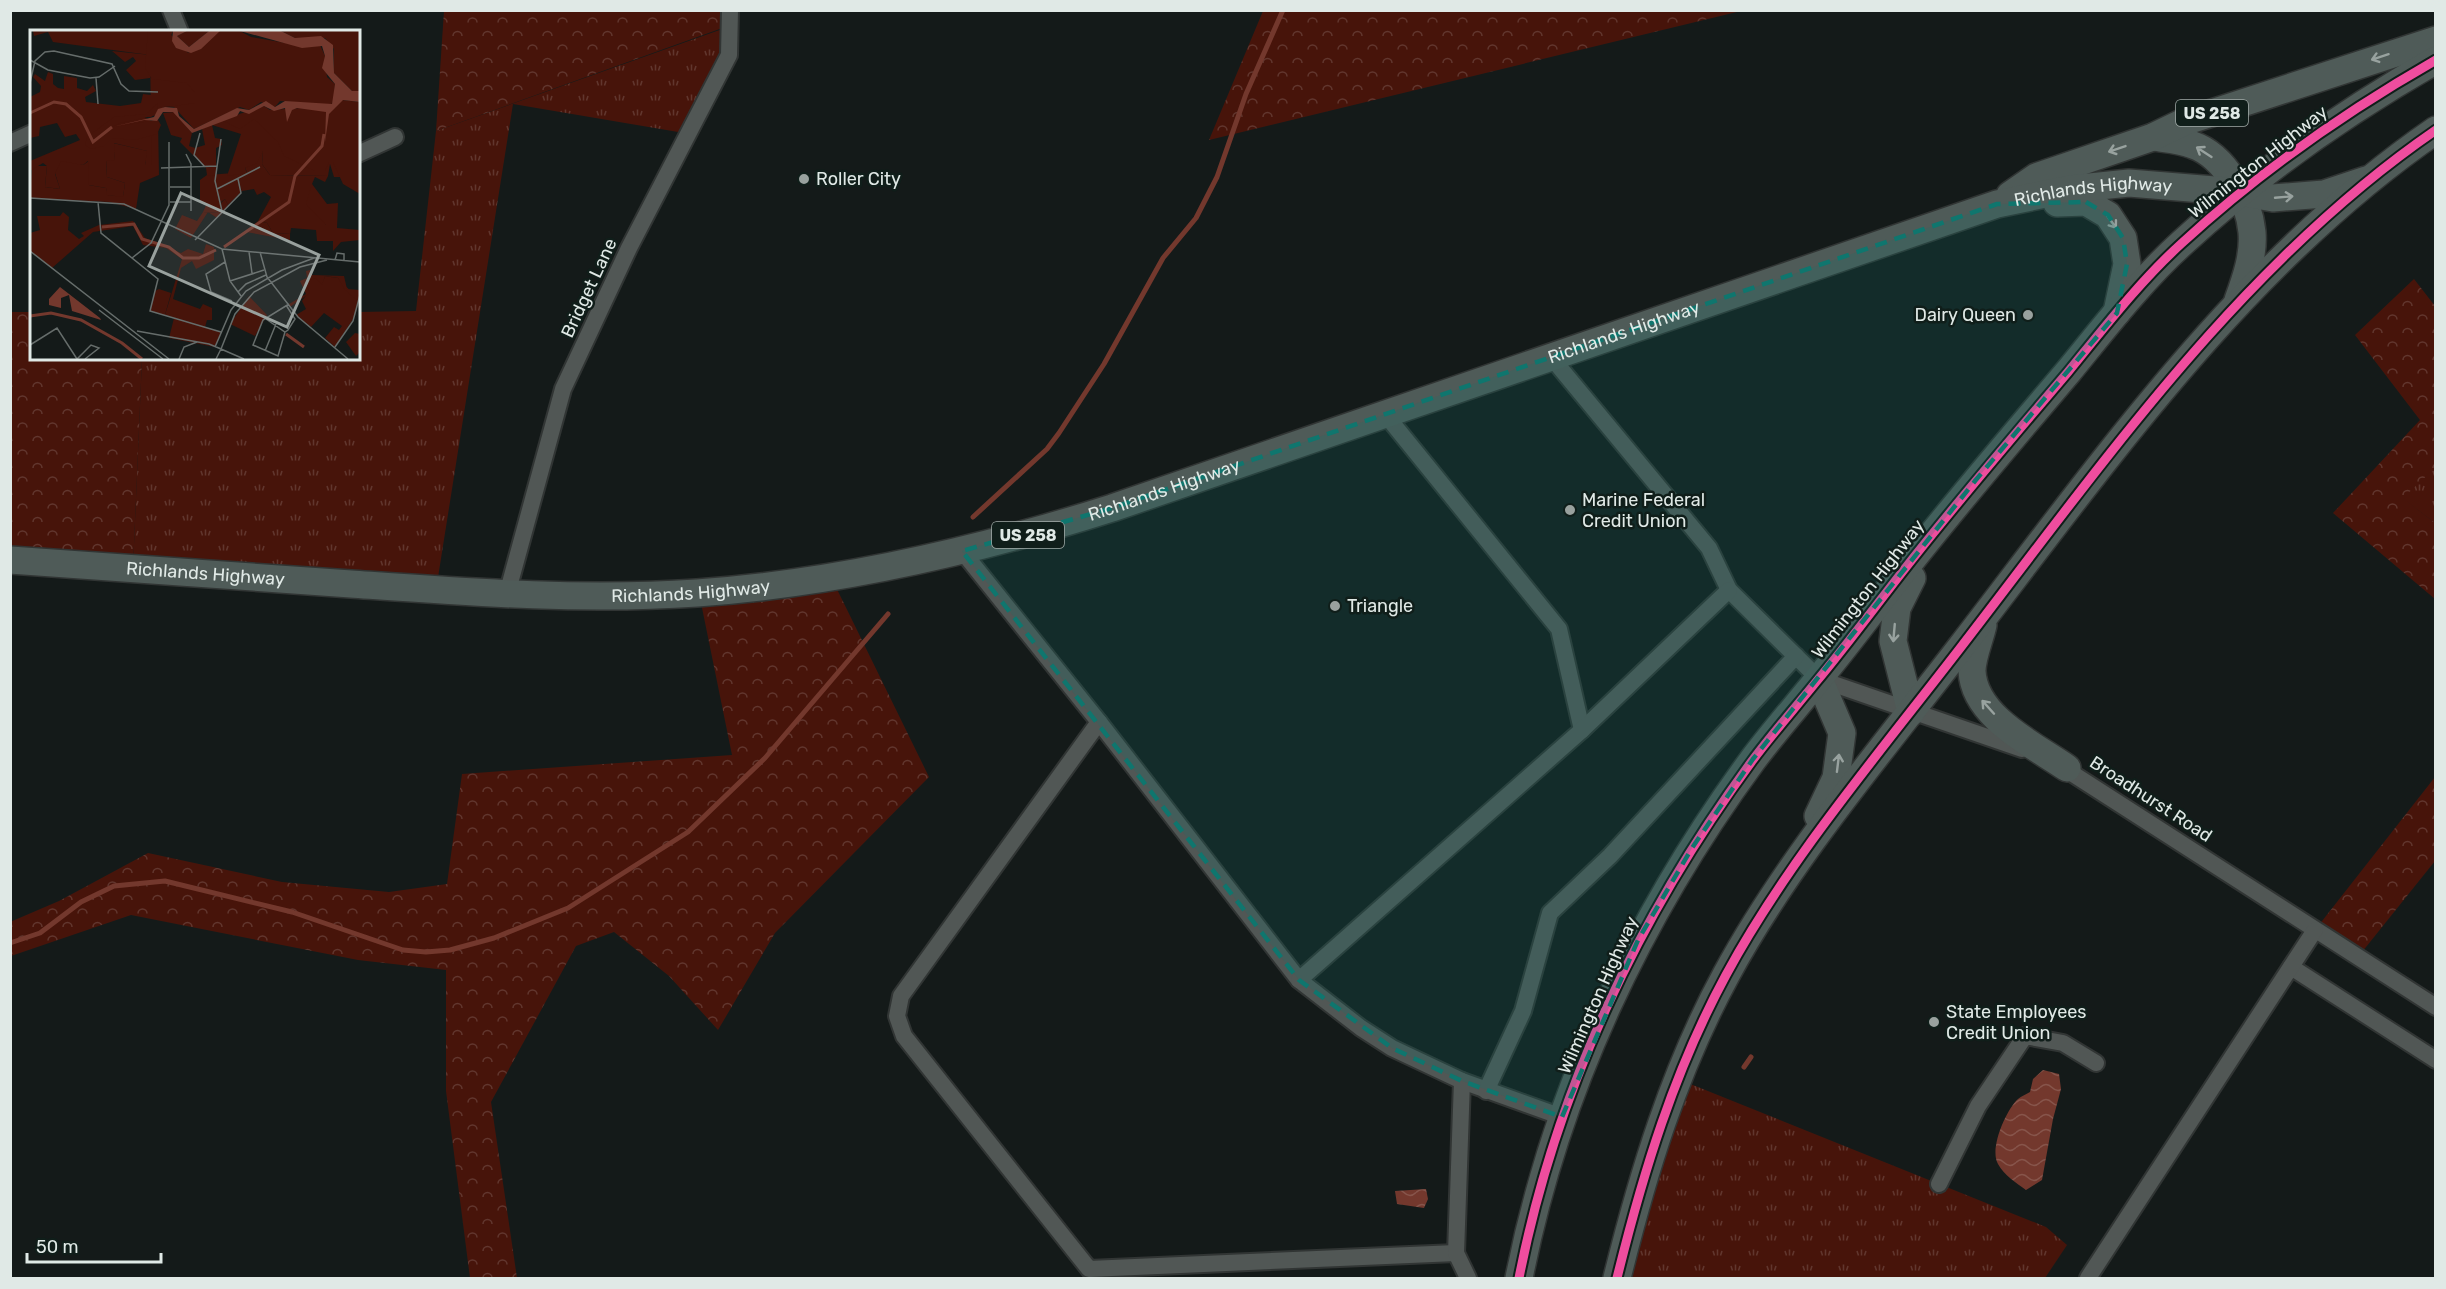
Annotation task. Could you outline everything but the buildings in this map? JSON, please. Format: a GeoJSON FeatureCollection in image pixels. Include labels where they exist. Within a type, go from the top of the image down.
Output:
{"type":"FeatureCollection","features":[{"type":"Feature","properties":{"kind":"main road","name":"Richlands Highway"},"geometry":{"type":"LineString","coordinates":[[1997,204],[2036,177],[2153,137],[2184,122],[2436,40]]}},
{"type":"Feature","properties":{"kind":"main road","name":"Wilmington Highway"},"geometry":{"type":"LineString","coordinates":[[1519,1278],[1562,1117],[1601,1020],[1644,930],[1692,848],[1753,759],[1819,679],[1941,522],[2117,313],[2178,246],[2239,192],[2296,149],[2373,97],[2436,60]]}},
{"type":"Feature","properties":{"kind":"main road"},"geometry":{"type":"LineString","coordinates":[[1617,1278],[1658,1128],[1690,1048],[1727,973],[1790,873],[1911,712],[2102,466],[2235,307],[2302,238],[2366,180],[2436,130]]}},
{"type":"Feature","properties":{"kind":"main road"},"geometry":{"type":"LineString","coordinates":[[2153,137],[2194,145],[2224,164],[2239,192],[2252,232],[2248,271],[2235,307]]}},
{"type":"Feature","properties":{"kind":"main road","name":"Richlands Highway"},"geometry":{"type":"LineString","coordinates":[[10,560],[507,594],[630,596],[699,592],[831,577],[893,567],[1035,533],[1997,204],[2070,189],[2129,183],[2239,192],[2273,198],[2324,194],[2366,180]]}},
{"type":"Feature","properties":{"kind":"main road"},"geometry":{"type":"LineString","coordinates":[[1997,204],[2086,202],[2108,215],[2123,238],[2127,264],[2117,313]]}},
{"type":"Feature","properties":{"kind":"main road"},"geometry":{"type":"LineString","coordinates":[[1911,712],[1893,641],[1897,608],[1941,522]]}},
{"type":"Feature","properties":{"kind":"main road"},"geometry":{"type":"LineString","coordinates":[[1985,616],[1972,670],[1980,698],[2003,724],[2067,768]]}},
{"type":"Feature","properties":{"kind":"main road"},"geometry":{"type":"LineString","coordinates":[[1790,873],[1836,778],[1842,733],[1819,679]]}},
{"type":"Feature","properties":{"kind":"street"},"geometry":{"type":"LineString","coordinates":[[171,10],[179,30]]}},
{"type":"Feature","properties":{"kind":"street"},"geometry":{"type":"LineString","coordinates":[[720,10],[729,18]]}},
{"type":"Feature","properties":{"kind":"street","name":"Bridget Lane"},"geometry":{"type":"LineString","coordinates":[[507,594],[563,389],[629,248],[729,55],[729,18]]}},
{"type":"Feature","properties":{"kind":"street"},"geometry":{"type":"LineString","coordinates":[[10,143],[30,134]]}},
{"type":"Feature","properties":{"kind":"street"},"geometry":{"type":"LineString","coordinates":[[360,153],[395,137]]}},
{"type":"Feature","properties":{"kind":"street"},"geometry":{"type":"LineString","coordinates":[[1551,357],[1709,548],[1729,590],[1819,679]]}},
{"type":"Feature","properties":{"kind":"street"},"geometry":{"type":"LineString","coordinates":[[1385,414],[1559,629],[1582,730]]}},
{"type":"Feature","properties":{"kind":"street"},"geometry":{"type":"LineString","coordinates":[[962,551],[1099,722],[1299,980],[1360,1028],[1392,1048],[1486,1091],[1562,1117]]}},
{"type":"Feature","properties":{"kind":"street"},"geometry":{"type":"LineString","coordinates":[[1299,980],[1582,730],[1729,590]]}},
{"type":"Feature","properties":{"kind":"street"},"geometry":{"type":"LineString","coordinates":[[1486,1091],[1523,1011],[1550,913],[1610,856],[1796,656]]}},
{"type":"Feature","properties":{"kind":"street","name":"Broadhurst Road"},"geometry":{"type":"LineString","coordinates":[[1819,679],[2008,743],[2067,768],[2436,1006]]}},
{"type":"Feature","properties":{"kind":"street"},"geometry":{"type":"LineString","coordinates":[[1099,722],[901,996],[897,1016],[904,1036],[1089,1269],[1456,1253]]}},
{"type":"Feature","properties":{"kind":"street"},"geometry":{"type":"LineString","coordinates":[[2088,1278],[2315,930]]}},
{"type":"Feature","properties":{"kind":"street"},"geometry":{"type":"LineString","coordinates":[[2291,967],[2436,1060]]}},
{"type":"Feature","properties":{"kind":"street"},"geometry":{"type":"LineString","coordinates":[[1939,1184],[1978,1106],[2025,1036],[2063,1043],[2096,1063]]}},
{"type":"Feature","properties":{"kind":"street"},"geometry":{"type":"LineString","coordinates":[[1462,1081],[1456,1253],[1468,1278]]}},
{"type":"Feature","properties":{"kind":"highlighted area"},"geometry":{"type":"Polygon","coordinates":[[[2086,202],[2108,215],[2123,238],[2127,264],[2117,313],[1975,481],[1753,759],[1692,848],[1638,940],[1562,1117],[1462,1081],[1392,1048],[1299,980],[962,551],[1112,508],[1997,204],[2086,202]]]}},
{"type":"Feature","properties":{"kind":"green space"},"geometry":{"type":"Polygon","coordinates":[[[1263,10],[1741,11],[1209,140],[1263,10]]]}},
{"type":"Feature","properties":{"kind":"green space"},"geometry":{"type":"Polygon","coordinates":[[[444,11],[720,11],[728,26],[436,131],[444,11]]]}},
{"type":"Feature","properties":{"kind":"green space"},"geometry":{"type":"Polygon","coordinates":[[[720,11],[730,11],[729,55],[690,134],[513,104],[436,590],[133,568],[142,360],[360,360],[360,312],[416,311],[436,131],[728,27],[720,11]]]}},
{"type":"Feature","properties":{"kind":"green space"},"geometry":{"type":"Polygon","coordinates":[[[2414,279],[2435,306],[2436,467],[2403,498],[2435,523],[2435,599],[2333,513],[2420,420],[2355,335],[2414,279]]]}},
{"type":"Feature","properties":{"kind":"green space"},"geometry":{"type":"Polygon","coordinates":[[[10,312],[30,312],[30,360],[142,360],[133,568],[11,560],[10,312]]]}},
{"type":"Feature","properties":{"kind":"green space"},"geometry":{"type":"Polygon","coordinates":[[[2435,467],[2435,523],[2402,498],[2435,467]]]}},
{"type":"Feature","properties":{"kind":"green space"},"geometry":{"type":"Polygon","coordinates":[[[831,577],[929,777],[775,933],[718,1030],[669,976],[614,932],[576,946],[491,1102],[517,1278],[470,1278],[446,1091],[446,970],[358,960],[131,915],[11,956],[10,922],[59,901],[148,853],[282,882],[389,892],[447,884],[462,774],[732,755],[699,593],[831,577]]]}},
{"type":"Feature","properties":{"kind":"green space"},"geometry":{"type":"Polygon","coordinates":[[[2435,777],[2435,861],[2358,957],[2315,930],[2435,777]]]}},
{"type":"Feature","properties":{"kind":"green space"},"geometry":{"type":"Polygon","coordinates":[[[1678,1079],[2046,1227],[2067,1245],[2045,1278],[1617,1278],[1678,1079]]]}},
{"type":"Feature","properties":{"kind":"water"},"geometry":{"type":"Polygon","coordinates":[[[2043,1070],[2059,1074],[2061,1089],[2042,1180],[2026,1190],[1998,1164],[1997,1140],[2013,1104],[2030,1092],[2033,1079],[2043,1070]]]}},
{"type":"Feature","properties":{"kind":"water"},"geometry":{"type":"Polygon","coordinates":[[[1426,1189],[1428,1199],[1424,1208],[1397,1204],[1395,1191],[1426,1189]]]}},
{"type":"Feature","properties":{"kind":"waterway"},"geometry":{"type":"LineString","coordinates":[[973,517],[1047,449],[1059,433],[1104,364],[1163,258],[1196,218],[1217,177],[1246,94],[1283,10]]}},
{"type":"Feature","properties":{"kind":"waterway"},"geometry":{"type":"LineString","coordinates":[[10,943],[40,933],[81,902],[114,886],[165,881],[292,912],[403,950],[426,952],[450,950],[494,938],[568,908],[688,832],[765,758],[888,614]]}},
{"type":"Feature","properties":{"kind":"waterway"},"geometry":{"type":"LineString","coordinates":[[1744,1067],[1751,1057]]}},
{"type":"Feature","properties":{"kind":"cycle path"},"geometry":{"type":"LineString","coordinates":[[1519,1278],[1535,1208],[1555,1140],[1579,1072],[1607,1007],[1638,943],[1673,880],[1752,761],[1943,520],[2152,273],[2211,217],[2272,168],[2336,122],[2436,60]]}},
{"type":"Feature","properties":{"kind":"cycle path"},"geometry":{"type":"LineString","coordinates":[[1617,1278],[1649,1161],[1676,1085],[1707,1011],[1751,932],[1807,848],[2068,507],[2179,369],[2300,241],[2366,183],[2436,130]]}},
{"type":"Feature","properties":{"kind":"place","name":"Roller City"},"geometry":{"type":"Point","coordinates":[804,179]}},
{"type":"Feature","properties":{"kind":"place","name":"Dairy Queen"},"geometry":{"type":"Point","coordinates":[2028,315]}},
{"type":"Feature","properties":{"kind":"place","name":"Marine Federal Credit Union"},"geometry":{"type":"Point","coordinates":[1570,510]}},
{"type":"Feature","properties":{"kind":"place","name":"Triangle"},"geometry":{"type":"Point","coordinates":[1335,606]}},
{"type":"Feature","properties":{"kind":"place","name":"State Employees Credit Union"},"geometry":{"type":"Point","coordinates":[1934,1022]}}]}
